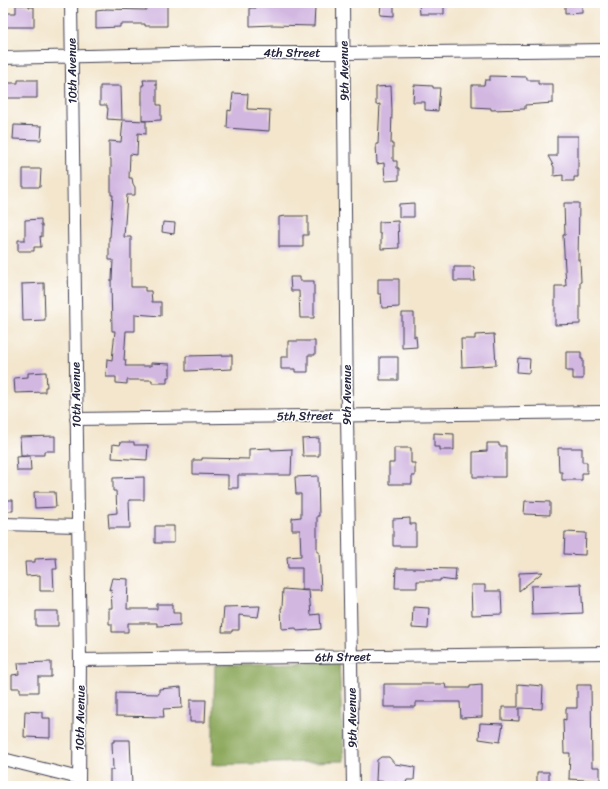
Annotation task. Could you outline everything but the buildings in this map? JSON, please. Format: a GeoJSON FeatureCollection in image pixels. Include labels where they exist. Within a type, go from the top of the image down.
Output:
{"type":"FeatureCollection","features":[{"type":"Feature","properties":{"kind":"street","name":"10th Avenue"},"geometry":{"type":"LineString","coordinates":[[71,3],[80,660],[79,782]]}},
{"type":"Feature","properties":{"kind":"street","name":"9th Avenue"},"geometry":{"type":"LineString","coordinates":[[343,3],[347,415],[353,786]]}},
{"type":"Feature","properties":{"kind":"street","name":"4th Street"},"geometry":{"type":"LineString","coordinates":[[3,58],[215,53],[605,50]]}},
{"type":"Feature","properties":{"kind":"street","name":"5th Street"},"geometry":{"type":"LineString","coordinates":[[76,419],[605,412]]}},
{"type":"Feature","properties":{"kind":"street"},"geometry":{"type":"LineString","coordinates":[[3,524],[78,526]]}},
{"type":"Feature","properties":{"kind":"street","name":"6th Street"},"geometry":{"type":"LineString","coordinates":[[80,660],[605,653]]}},
{"type":"Feature","properties":{"kind":"street"},"geometry":{"type":"LineString","coordinates":[[3,759],[79,782]]}},
{"type":"Feature","properties":{"kind":"green space"},"geometry":{"type":"Polygon","coordinates":[[[339,662],[344,761],[212,765],[215,665],[339,662]]]}}]}
